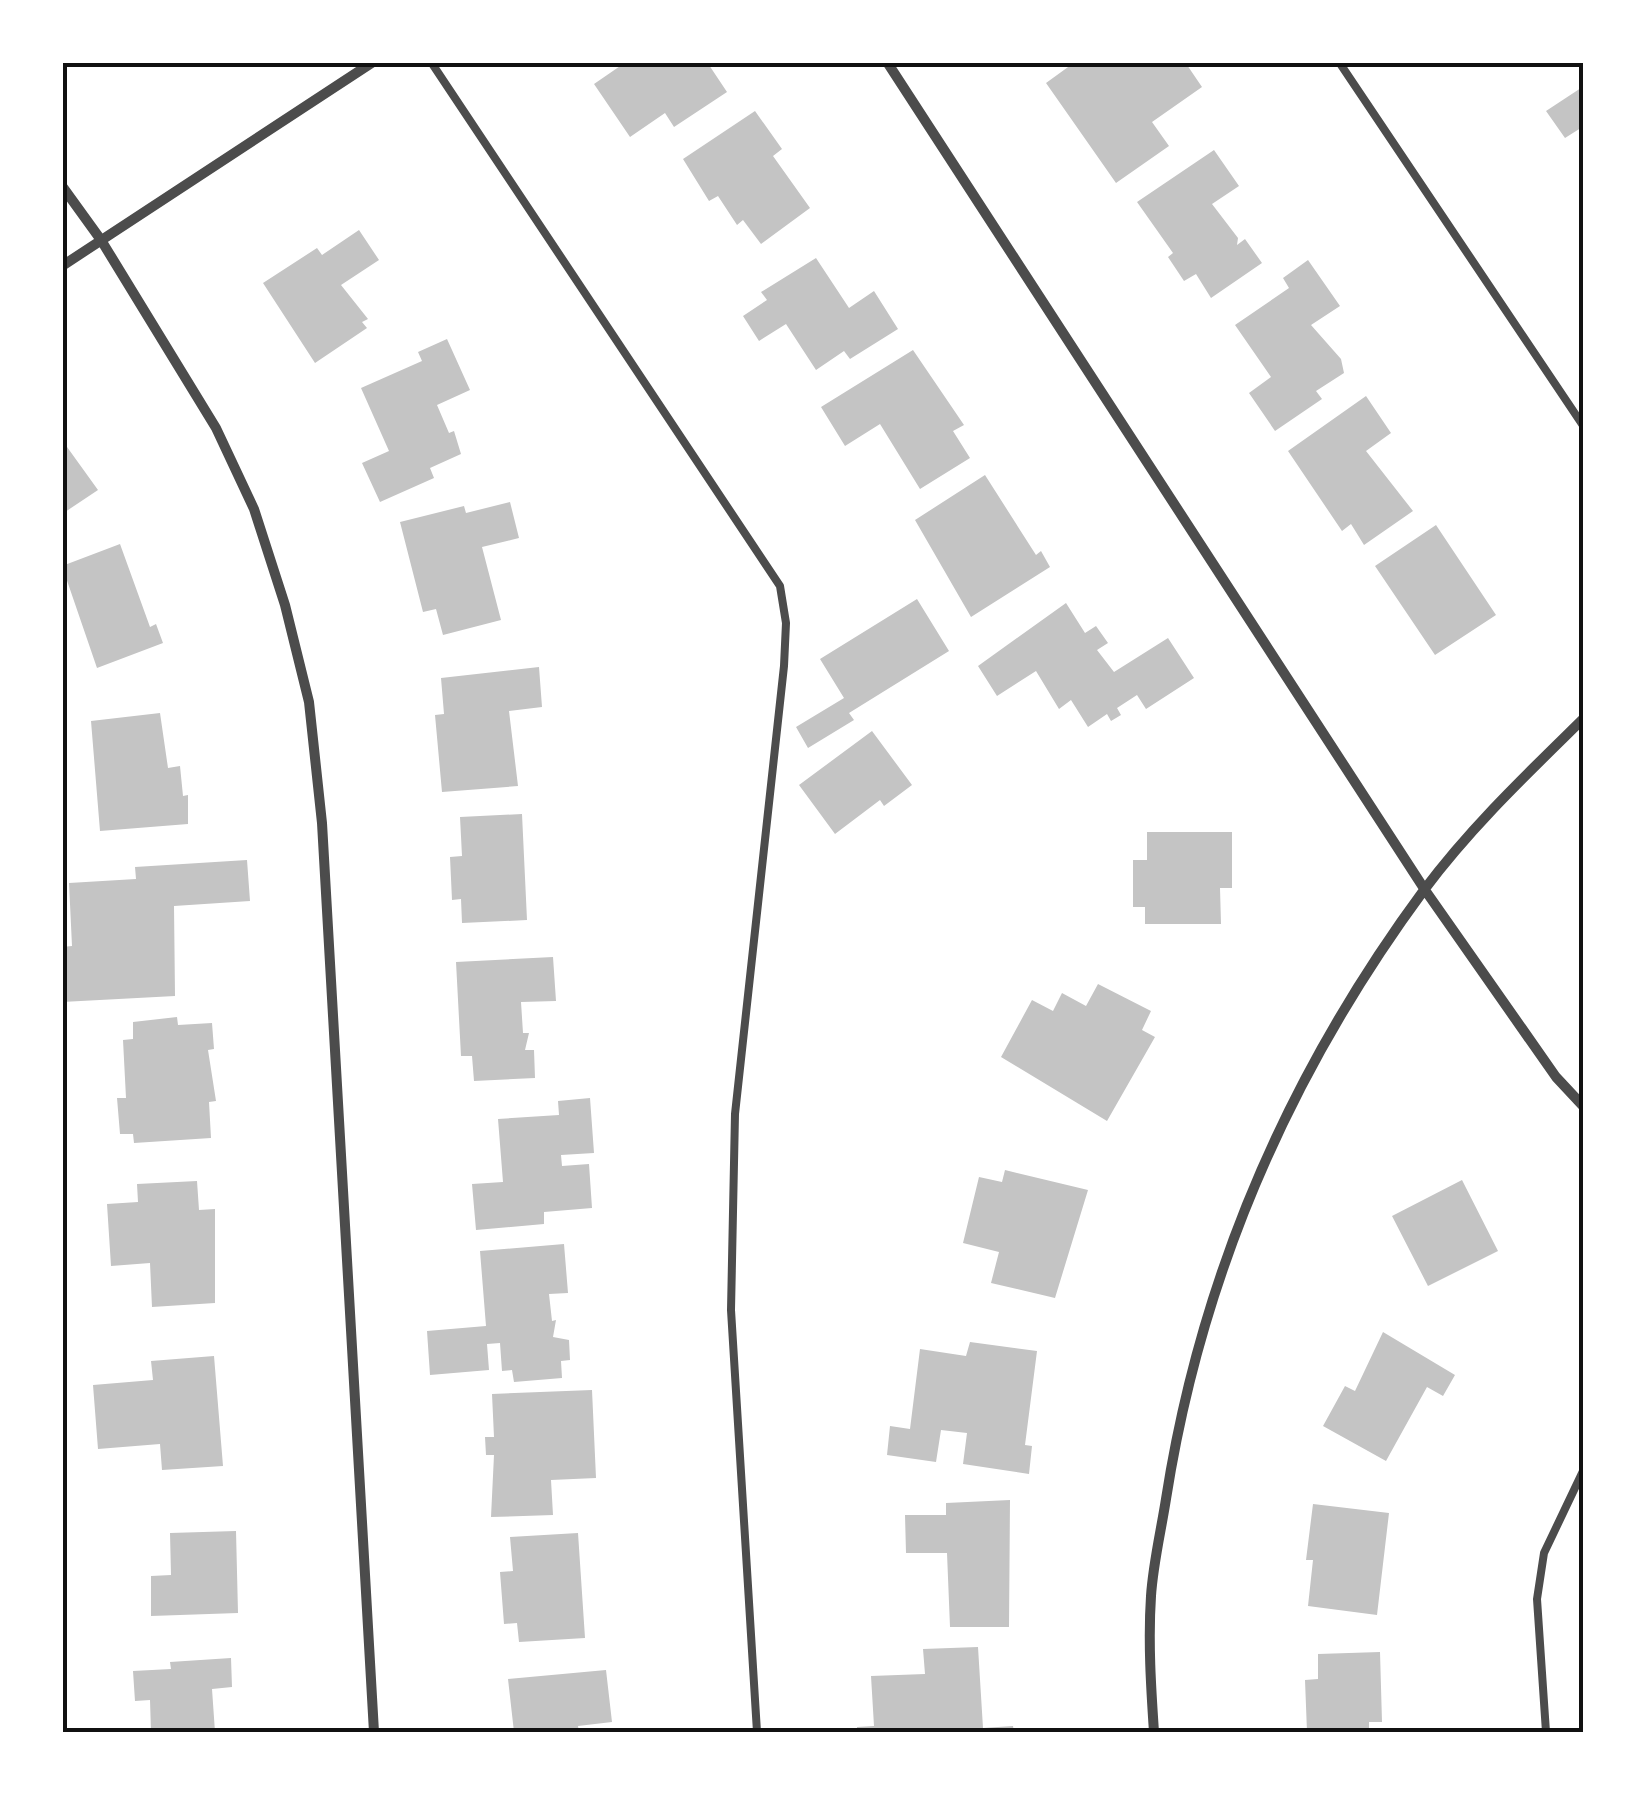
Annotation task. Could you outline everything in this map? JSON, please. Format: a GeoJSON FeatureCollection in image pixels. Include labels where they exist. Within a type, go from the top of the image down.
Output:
{"type":"FeatureCollection","features":[{"type":"Feature","properties":{"kind":"street"},"geometry":{"type":"LineString","coordinates":[[62,266],[373,62]]}},
{"type":"Feature","properties":{"kind":"street"},"geometry":{"type":"LineString","coordinates":[[888,62],[1424,890],[1556,1077],[1584,1106]]}},
{"type":"Feature","properties":{"kind":"street"},"geometry":{"type":"LineString","coordinates":[[62,186],[101,240],[216,428],[254,509],[285,606],[309,702],[323,842],[374,1732]]}},
{"type":"Feature","properties":{"kind":"street"},"geometry":{"type":"LineString","coordinates":[[1154,1732],[1151,1594],[1173,1452],[1196,1349],[1238,1222],[1284,1115],[1352,997],[1424,890],[1492,808],[1584,718]]}},
{"type":"Feature","properties":{"kind":"lane"},"geometry":{"type":"LineString","coordinates":[[431,62],[780,586],[786,623],[784,666],[735,1114],[732,1232],[731,1310],[757,1732]]}},
{"type":"Feature","properties":{"kind":"lane"},"geometry":{"type":"LineString","coordinates":[[1339,62],[1584,428]]}},
{"type":"Feature","properties":{"kind":"lane"},"geometry":{"type":"LineString","coordinates":[[1546,1732],[1536,1598],[1544,1553],[1584,1469]]}},
{"type":"Feature","properties":{"kind":"building"},"geometry":{"type":"Polygon","coordinates":[[[626,62],[707,62],[727,92],[674,127],[665,113],[630,137],[594,84],[626,62]]]}},
{"type":"Feature","properties":{"kind":"building"},"geometry":{"type":"Polygon","coordinates":[[[1075,62],[1185,62],[1202,87],[1152,122],[1169,146],[1116,183],[1046,83],[1075,62]]]}},
{"type":"Feature","properties":{"kind":"building"},"geometry":{"type":"Polygon","coordinates":[[[1584,86],[1584,126],[1565,138],[1546,111],[1584,86]]]}},
{"type":"Feature","properties":{"kind":"building"},"geometry":{"type":"Polygon","coordinates":[[[755,111],[782,149],[773,156],[810,208],[761,244],[743,220],[737,225],[718,196],[709,201],[683,159],[755,111]]]}},
{"type":"Feature","properties":{"kind":"building"},"geometry":{"type":"Polygon","coordinates":[[[1214,150],[1239,186],[1212,204],[1238,238],[1237,245],[1245,239],[1262,263],[1211,298],[1196,274],[1184,281],[1168,257],[1173,253],[1137,202],[1214,150]]]}},
{"type":"Feature","properties":{"kind":"building"},"geometry":{"type":"Polygon","coordinates":[[[359,230],[379,260],[341,285],[368,319],[362,322],[367,328],[315,363],[263,283],[317,248],[322,255],[359,230]]]}},
{"type":"Feature","properties":{"kind":"building"},"geometry":{"type":"Polygon","coordinates":[[[816,258],[849,308],[874,291],[898,329],[850,359],[844,351],[816,370],[786,324],[759,341],[743,316],[767,300],[761,292],[816,258]]]}},
{"type":"Feature","properties":{"kind":"building"},"geometry":{"type":"Polygon","coordinates":[[[1308,260],[1340,306],[1311,325],[1341,359],[1344,373],[1316,391],[1322,399],[1275,431],[1249,393],[1271,377],[1235,325],[1289,288],[1283,278],[1308,260]]]}},
{"type":"Feature","properties":{"kind":"building"},"geometry":{"type":"Polygon","coordinates":[[[447,339],[470,390],[437,405],[449,433],[454,431],[461,454],[430,468],[434,478],[380,502],[362,463],[389,451],[361,388],[422,361],[418,352],[447,339]]]}},
{"type":"Feature","properties":{"kind":"building"},"geometry":{"type":"Polygon","coordinates":[[[913,350],[964,425],[953,431],[970,458],[920,489],[880,424],[845,446],[821,407],[913,350]]]}},
{"type":"Feature","properties":{"kind":"building"},"geometry":{"type":"Polygon","coordinates":[[[1366,396],[1391,433],[1366,451],[1413,511],[1364,545],[1351,524],[1342,531],[1288,451],[1366,396]]]}},
{"type":"Feature","properties":{"kind":"building"},"geometry":{"type":"Polygon","coordinates":[[[62,440],[98,490],[62,514],[62,440]]]}},
{"type":"Feature","properties":{"kind":"building"},"geometry":{"type":"Polygon","coordinates":[[[985,475],[1036,555],[1041,551],[1050,567],[971,617],[915,520],[985,475]]]}},
{"type":"Feature","properties":{"kind":"building"},"geometry":{"type":"Polygon","coordinates":[[[510,502],[519,538],[482,547],[501,620],[443,635],[436,609],[423,612],[400,522],[464,506],[466,513],[510,502]]]}},
{"type":"Feature","properties":{"kind":"building"},"geometry":{"type":"Polygon","coordinates":[[[1436,525],[1496,615],[1435,655],[1375,566],[1436,525]]]}},
{"type":"Feature","properties":{"kind":"building"},"geometry":{"type":"Polygon","coordinates":[[[120,544],[150,627],[156,624],[163,643],[97,668],[62,566],[120,544]]]}},
{"type":"Feature","properties":{"kind":"building"},"geometry":{"type":"Polygon","coordinates":[[[917,599],[949,651],[849,713],[854,720],[808,748],[796,727],[844,698],[820,659],[917,599]]]}},
{"type":"Feature","properties":{"kind":"building"},"geometry":{"type":"Polygon","coordinates":[[[1066,603],[1085,633],[1096,626],[1108,643],[1097,650],[1114,672],[1168,638],[1194,678],[1146,709],[1137,695],[1117,708],[1121,715],[1111,721],[1107,714],[1088,727],[1071,700],[1059,709],[1036,671],[997,696],[978,666],[1066,603]]]}},
{"type":"Feature","properties":{"kind":"building"},"geometry":{"type":"Polygon","coordinates":[[[539,667],[542,707],[509,711],[518,786],[442,792],[435,715],[444,714],[441,678],[539,667]]]}},
{"type":"Feature","properties":{"kind":"building"},"geometry":{"type":"Polygon","coordinates":[[[160,713],[168,768],[180,766],[183,796],[188,795],[188,824],[100,831],[91,721],[160,713]]]}},
{"type":"Feature","properties":{"kind":"building"},"geometry":{"type":"Polygon","coordinates":[[[872,731],[912,785],[884,806],[880,800],[835,834],[799,785],[872,731]]]}},
{"type":"Feature","properties":{"kind":"building"},"geometry":{"type":"Polygon","coordinates":[[[522,814],[527,920],[462,923],[461,899],[452,900],[450,857],[462,856],[460,817],[522,814]]]}},
{"type":"Feature","properties":{"kind":"building"},"geometry":{"type":"Polygon","coordinates":[[[1147,832],[1232,832],[1232,888],[1220,888],[1221,924],[1145,924],[1145,907],[1133,907],[1133,860],[1147,860],[1147,832]]]}},
{"type":"Feature","properties":{"kind":"building"},"geometry":{"type":"Polygon","coordinates":[[[247,860],[250,901],[174,906],[175,996],[62,1002],[62,947],[72,946],[69,883],[136,879],[135,867],[247,860]]]}},
{"type":"Feature","properties":{"kind":"building"},"geometry":{"type":"Polygon","coordinates":[[[553,957],[556,1001],[521,1002],[523,1033],[529,1033],[525,1050],[534,1050],[535,1078],[474,1081],[472,1056],[461,1056],[456,962],[553,957]]]}},
{"type":"Feature","properties":{"kind":"building"},"geometry":{"type":"Polygon","coordinates":[[[1098,984],[1151,1011],[1142,1030],[1155,1037],[1107,1121],[1001,1057],[1032,1000],[1053,1011],[1062,993],[1086,1006],[1098,984]]]}},
{"type":"Feature","properties":{"kind":"building"},"geometry":{"type":"Polygon","coordinates":[[[177,1017],[178,1025],[212,1023],[214,1049],[208,1050],[216,1101],[209,1102],[211,1138],[134,1143],[133,1134],[120,1134],[117,1098],[126,1098],[123,1040],[133,1039],[133,1022],[177,1017]]]}},
{"type":"Feature","properties":{"kind":"building"},"geometry":{"type":"Polygon","coordinates":[[[590,1098],[594,1153],[561,1155],[562,1166],[589,1164],[592,1208],[544,1212],[544,1224],[476,1230],[472,1184],[503,1182],[498,1119],[559,1115],[558,1101],[590,1098]]]}},
{"type":"Feature","properties":{"kind":"building"},"geometry":{"type":"Polygon","coordinates":[[[1005,1170],[1088,1190],[1055,1298],[991,1283],[999,1252],[963,1243],[979,1177],[1002,1182],[1005,1170]]]}},
{"type":"Feature","properties":{"kind":"building"},"geometry":{"type":"Polygon","coordinates":[[[1462,1180],[1498,1251],[1428,1286],[1392,1216],[1462,1180]]]}},
{"type":"Feature","properties":{"kind":"building"},"geometry":{"type":"Polygon","coordinates":[[[197,1181],[199,1210],[215,1209],[215,1303],[152,1307],[150,1263],[111,1266],[107,1204],[138,1202],[137,1184],[197,1181]]]}},
{"type":"Feature","properties":{"kind":"building"},"geometry":{"type":"Polygon","coordinates":[[[564,1244],[568,1293],[549,1294],[552,1321],[556,1320],[553,1337],[569,1340],[570,1360],[561,1361],[562,1378],[514,1382],[512,1370],[502,1371],[500,1343],[487,1344],[489,1370],[430,1375],[427,1331],[486,1326],[480,1251],[564,1244]]]}},
{"type":"Feature","properties":{"kind":"building"},"geometry":{"type":"Polygon","coordinates":[[[1383,1332],[1455,1375],[1443,1396],[1427,1387],[1386,1461],[1323,1426],[1345,1386],[1355,1391],[1383,1332]]]}},
{"type":"Feature","properties":{"kind":"building"},"geometry":{"type":"Polygon","coordinates":[[[970,1342],[1037,1351],[1025,1445],[1032,1446],[1029,1474],[963,1464],[967,1433],[941,1430],[936,1462],[887,1455],[890,1426],[910,1429],[920,1349],[966,1356],[970,1342]]]}},
{"type":"Feature","properties":{"kind":"building"},"geometry":{"type":"Polygon","coordinates":[[[214,1356],[223,1466],[162,1470],[160,1444],[98,1449],[93,1385],[153,1380],[151,1361],[214,1356]]]}},
{"type":"Feature","properties":{"kind":"building"},"geometry":{"type":"Polygon","coordinates":[[[592,1390],[596,1478],[551,1480],[553,1515],[491,1517],[494,1455],[486,1455],[485,1437],[494,1437],[492,1394],[592,1390]]]}},
{"type":"Feature","properties":{"kind":"building"},"geometry":{"type":"Polygon","coordinates":[[[1010,1500],[1009,1627],[950,1627],[947,1553],[906,1553],[905,1515],[946,1515],[946,1503],[1010,1500]]]}},
{"type":"Feature","properties":{"kind":"building"},"geometry":{"type":"Polygon","coordinates":[[[1313,1504],[1389,1513],[1377,1615],[1308,1606],[1313,1560],[1306,1560],[1313,1504]]]}},
{"type":"Feature","properties":{"kind":"building"},"geometry":{"type":"Polygon","coordinates":[[[236,1531],[238,1613],[151,1616],[151,1576],[171,1575],[170,1533],[236,1531]]]}},
{"type":"Feature","properties":{"kind":"building"},"geometry":{"type":"Polygon","coordinates":[[[578,1533],[585,1638],[519,1642],[517,1623],[504,1624],[500,1572],[513,1571],[510,1537],[578,1533]]]}},
{"type":"Feature","properties":{"kind":"building"},"geometry":{"type":"Polygon","coordinates":[[[978,1647],[983,1728],[1013,1726],[1014,1732],[857,1732],[857,1727],[874,1726],[871,1676],[925,1674],[923,1649],[978,1647]]]}},
{"type":"Feature","properties":{"kind":"building"},"geometry":{"type":"Polygon","coordinates":[[[1380,1652],[1382,1722],[1369,1722],[1369,1732],[1307,1732],[1305,1680],[1318,1679],[1318,1654],[1380,1652]]]}},
{"type":"Feature","properties":{"kind":"building"},"geometry":{"type":"Polygon","coordinates":[[[231,1658],[232,1687],[212,1689],[215,1732],[151,1732],[150,1700],[135,1701],[133,1671],[171,1669],[170,1662],[231,1658]]]}},
{"type":"Feature","properties":{"kind":"building"},"geometry":{"type":"Polygon","coordinates":[[[606,1670],[612,1722],[578,1726],[579,1732],[514,1732],[508,1679],[606,1670]]]}}]}
